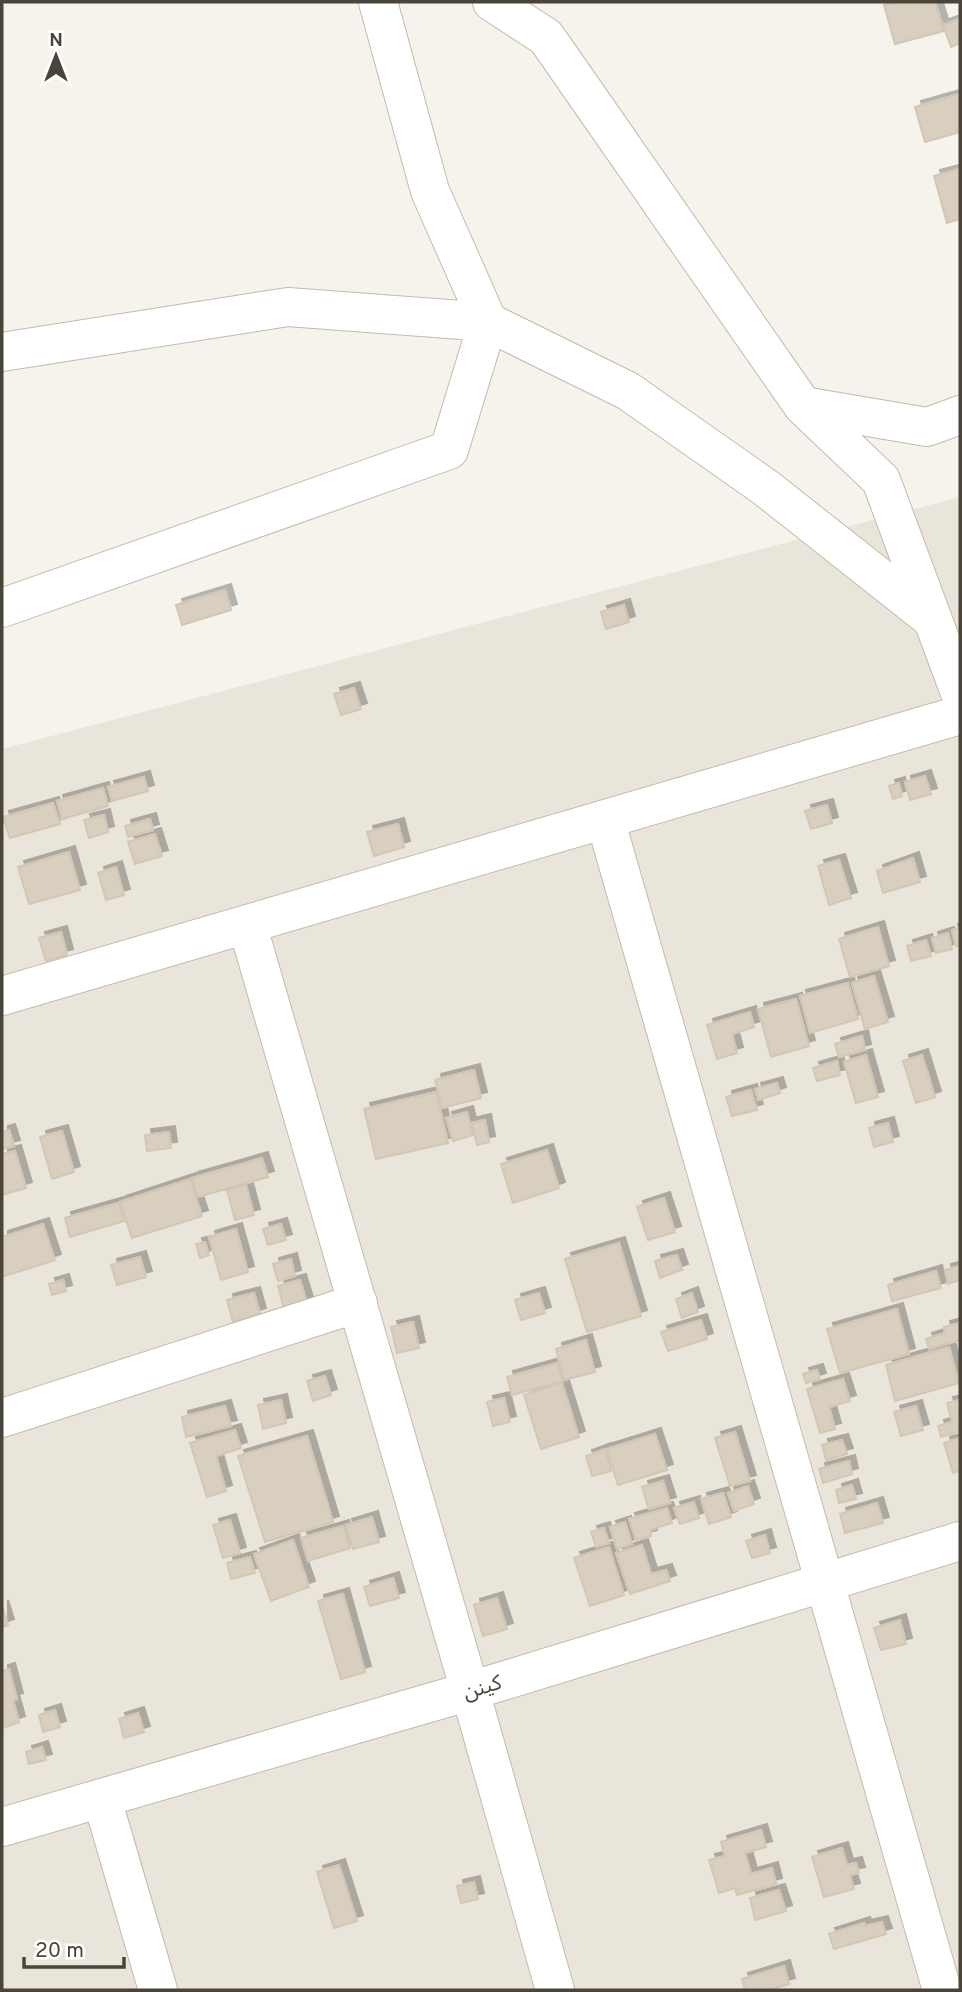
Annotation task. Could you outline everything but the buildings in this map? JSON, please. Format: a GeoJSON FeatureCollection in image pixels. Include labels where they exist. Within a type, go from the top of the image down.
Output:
{"type":"FeatureCollection","features":[{"type":"Feature","properties":{"kind":"street"},"geometry":{"type":"LineString","coordinates":[[2,608],[449,450],[488,322],[430,191],[378,2]]}},
{"type":"Feature","properties":{"kind":"street"},"geometry":{"type":"LineString","coordinates":[[492,2],[546,37],[803,406],[881,480],[960,693]]}},
{"type":"Feature","properties":{"kind":"street"},"geometry":{"type":"LineString","coordinates":[[2,352],[288,307],[488,322],[628,391],[766,488],[932,619]]}},
{"type":"Feature","properties":{"kind":"street"},"geometry":{"type":"LineString","coordinates":[[803,406],[927,427],[960,415]]}},
{"type":"Feature","properties":{"kind":"street"},"geometry":{"type":"LineString","coordinates":[[2,996],[960,715]]}},
{"type":"Feature","properties":{"kind":"street"},"geometry":{"type":"LineString","coordinates":[[605,819],[942,1990]]}},
{"type":"Feature","properties":{"kind":"street"},"geometry":{"type":"LineString","coordinates":[[247,924],[555,1990]]}},
{"type":"Feature","properties":{"kind":"street"},"geometry":{"type":"LineString","coordinates":[[2,1418],[358,1303]]}},
{"type":"Feature","properties":{"kind":"street","name":"كينن"},"geometry":{"type":"LineString","coordinates":[[2,1827],[470,1691],[960,1541]]}},
{"type":"Feature","properties":{"kind":"street"},"geometry":{"type":"LineString","coordinates":[[102,1799],[158,1990]]}},
{"type":"Feature","properties":{"kind":"shaded area"},"geometry":{"type":"Polygon","coordinates":[[[960,497],[960,1990],[2,1990],[2,749],[960,497]]]}}]}
